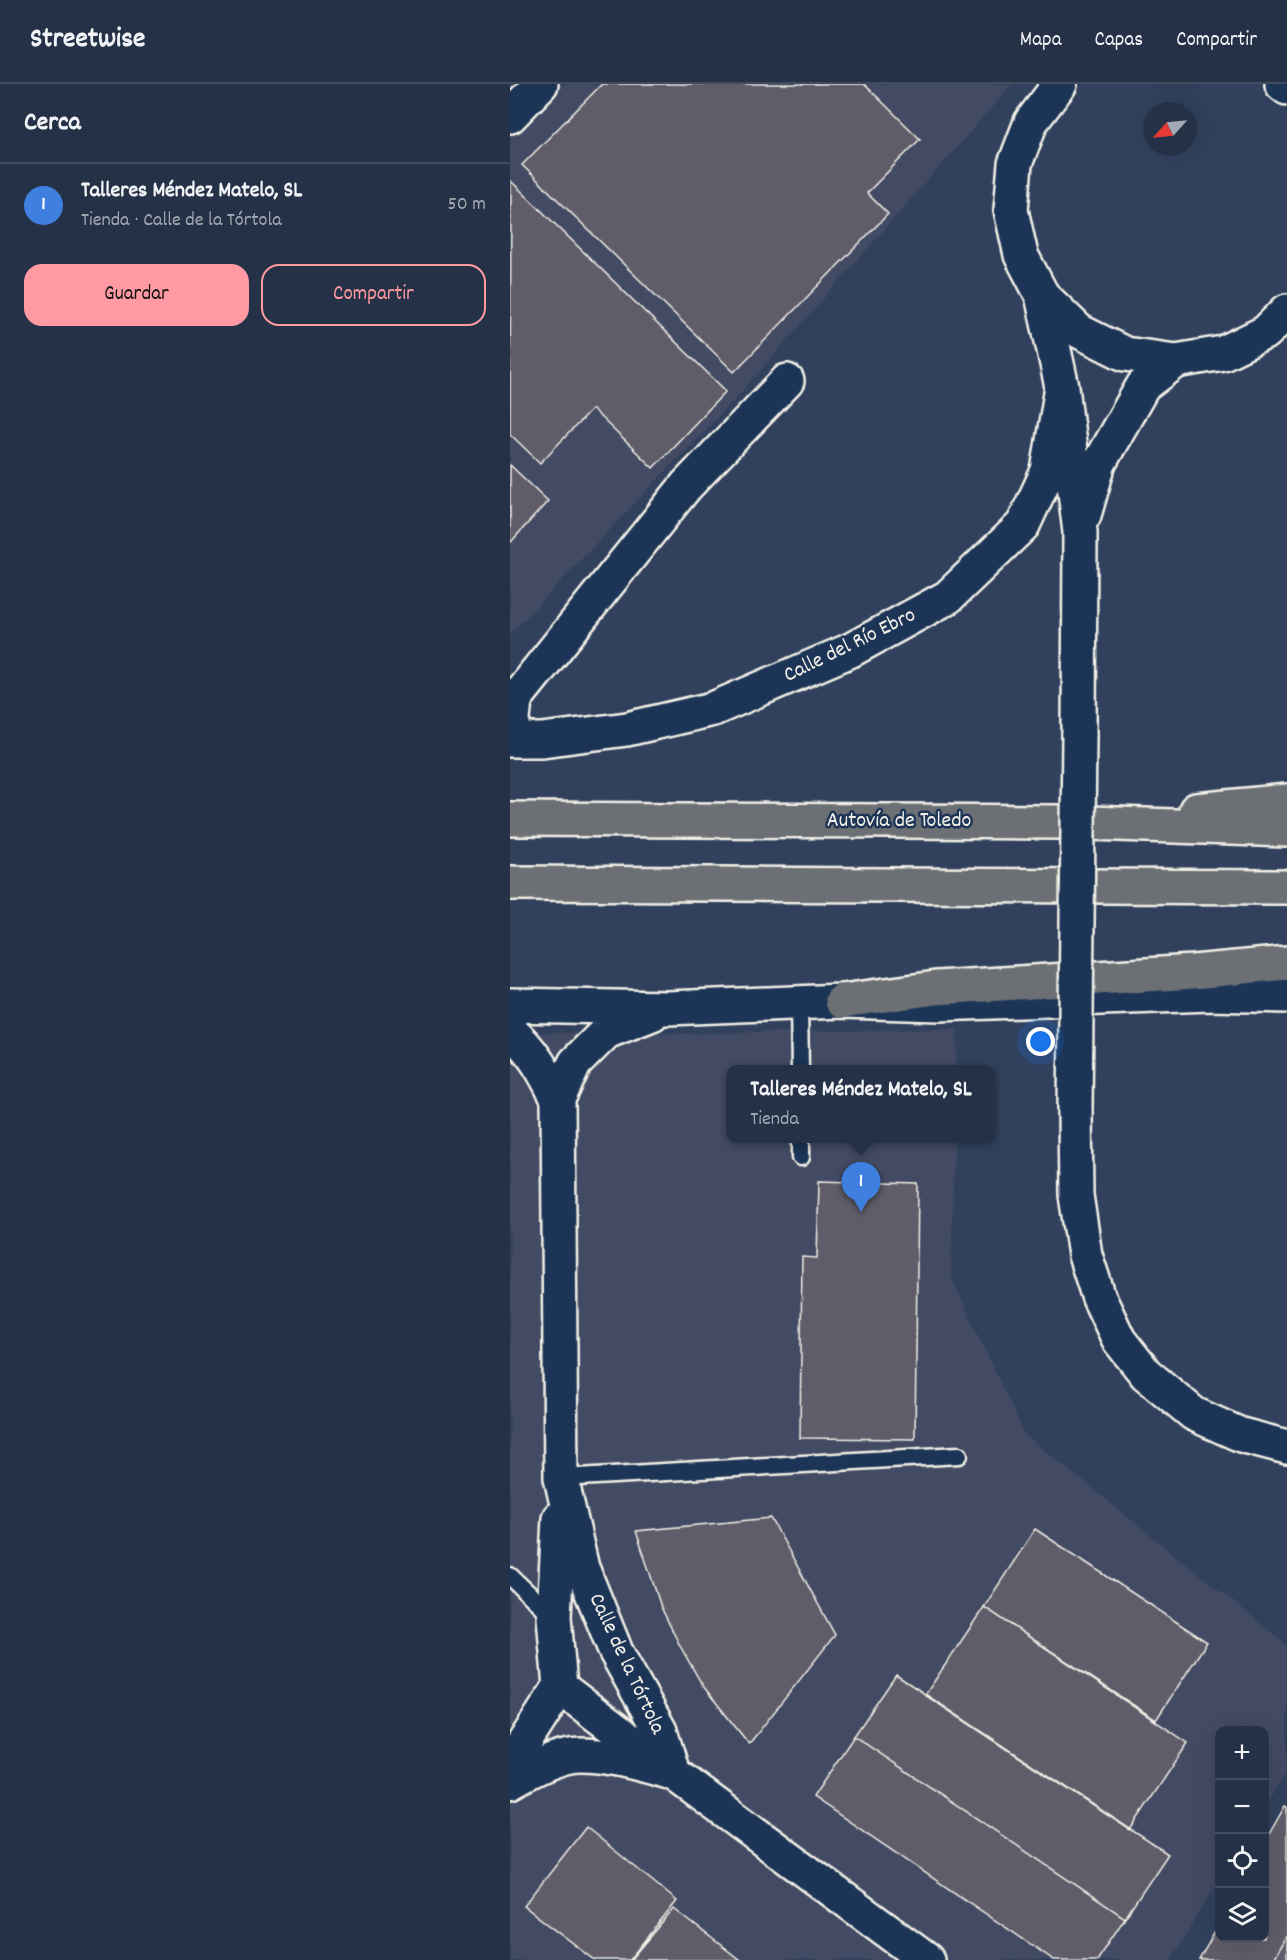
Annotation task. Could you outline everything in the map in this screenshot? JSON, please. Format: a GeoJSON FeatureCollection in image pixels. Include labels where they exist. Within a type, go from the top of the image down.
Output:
{"type":"FeatureCollection","features":[{"type":"Feature","properties":{"kind":"highway"},"geometry":{"type":"LineString","coordinates":[[1062,822],[1287,801]]}},
{"type":"Feature","properties":{"kind":"highway","name":"Autovía de Toledo"},"geometry":{"type":"LineString","coordinates":[[510,819],[1062,822],[1287,830]]}},
{"type":"Feature","properties":{"kind":"highway"},"geometry":{"type":"LineString","coordinates":[[510,883],[1287,887]]}},
{"type":"Feature","properties":{"kind":"highway"},"geometry":{"type":"LineString","coordinates":[[842,1001],[936,988],[1194,972],[1287,963]]}},
{"type":"Feature","properties":{"kind":"street"},"geometry":{"type":"LineString","coordinates":[[510,116],[541,84]]}},
{"type":"Feature","properties":{"kind":"street"},"geometry":{"type":"LineString","coordinates":[[1059,84],[1031,122],[1015,164],[1011,210],[1020,255],[1042,295],[1062,387],[1080,532],[1075,1110],[1076,1195],[1085,1255],[1099,1298],[1119,1340],[1146,1374],[1194,1414],[1241,1435],[1283,1443]]}},
{"type":"Feature","properties":{"kind":"street"},"geometry":{"type":"LineString","coordinates":[[1282,84],[1287,88]]}},
{"type":"Feature","properties":{"kind":"street"},"geometry":{"type":"LineString","coordinates":[[1042,295],[1079,331],[1125,354],[1176,361],[1223,353],[1266,332],[1287,311]]}},
{"type":"Feature","properties":{"kind":"street"},"geometry":{"type":"LineString","coordinates":[[1080,532],[1099,463],[1143,387],[1176,361]]}},
{"type":"Feature","properties":{"kind":"street"},"geometry":{"type":"LineString","coordinates":[[511,740],[515,699],[686,486],[786,381]]}},
{"type":"Feature","properties":{"kind":"street","name":"Calle del Río Ebro"},"geometry":{"type":"LineString","coordinates":[[511,740],[542,740],[627,729],[713,709],[851,650],[948,597],[1023,525],[1048,471],[1062,387]]}},
{"type":"Feature","properties":{"kind":"street"},"geometry":{"type":"LineString","coordinates":[[510,1005],[667,1008],[842,1001],[939,1004],[1210,994],[1287,996]]}},
{"type":"Feature","properties":{"kind":"street","name":"Calle de la Tórtola"},"geometry":{"type":"LineString","coordinates":[[667,1008],[606,1032],[575,1063],[558,1099],[561,1478],[582,1568],[616,1652],[660,1731],[673,1773]]}},
{"type":"Feature","properties":{"kind":"street","name":"Calle de la Tórtola"},"geometry":{"type":"LineString","coordinates":[[510,1031],[525,1044],[537,1061],[558,1099]]}},
{"type":"Feature","properties":{"kind":"street"},"geometry":{"type":"LineString","coordinates":[[510,1765],[560,1687],[554,1617],[561,1478]]}},
{"type":"Feature","properties":{"kind":"street"},"geometry":{"type":"LineString","coordinates":[[560,1687],[927,1960]]}},
{"type":"Feature","properties":{"kind":"street"},"geometry":{"type":"LineString","coordinates":[[510,1782],[539,1766],[579,1755],[623,1760],[673,1773]]}},
{"type":"Feature","properties":{"kind":"lane"},"geometry":{"type":"LineString","coordinates":[[799,1004],[800,1065]]}},
{"type":"Feature","properties":{"kind":"lane"},"geometry":{"type":"LineString","coordinates":[[801,1143],[801,1157]]}},
{"type":"Feature","properties":{"kind":"lane"},"geometry":{"type":"LineString","coordinates":[[561,1478],[959,1455]]}},
{"type":"Feature","properties":{"kind":"lane"},"geometry":{"type":"LineString","coordinates":[[510,1576],[554,1617]]}},
{"type":"Feature","properties":{"kind":"shaded area"},"geometry":{"type":"Polygon","coordinates":[[[510,84],[1012,84],[742,391],[510,634],[510,84]]]}},
{"type":"Feature","properties":{"kind":"shaded area"},"geometry":{"type":"Polygon","coordinates":[[[957,1029],[956,1065],[726,1065],[726,1143],[954,1143],[951,1277],[1024,1434],[1287,1645],[1287,1770],[1269,1800],[1269,1726],[1215,1726],[1215,1887],[1170,1960],[510,1960],[510,1032],[655,1034],[957,1029]]]}},
{"type":"Feature","properties":{"kind":"building"},"geometry":{"type":"Polygon","coordinates":[[[602,84],[864,84],[920,139],[867,193],[888,214],[734,372],[522,165],[602,84]]]}},
{"type":"Feature","properties":{"kind":"building"},"geometry":{"type":"Polygon","coordinates":[[[511,181],[726,391],[653,468],[592,409],[540,463],[510,434],[511,181]]]}},
{"type":"Feature","properties":{"kind":"building"},"geometry":{"type":"Polygon","coordinates":[[[510,465],[548,501],[510,543],[510,465]]]}},
{"type":"Feature","properties":{"kind":"building"},"geometry":{"type":"Polygon","coordinates":[[[819,1181],[918,1184],[915,1439],[800,1438],[802,1257],[817,1258],[819,1181]]]}},
{"type":"Feature","properties":{"kind":"building"},"geometry":{"type":"Polygon","coordinates":[[[771,1518],[835,1635],[749,1744],[703,1686],[680,1646],[661,1607],[636,1531],[771,1518]]]}},
{"type":"Feature","properties":{"kind":"building"},"geometry":{"type":"Polygon","coordinates":[[[1035,1529],[1207,1642],[1156,1720],[984,1607],[1035,1529]]]}},
{"type":"Feature","properties":{"kind":"building"},"geometry":{"type":"Polygon","coordinates":[[[984,1607],[1188,1743],[1130,1830],[925,1695],[984,1607]]]}},
{"type":"Feature","properties":{"kind":"building"},"geometry":{"type":"Polygon","coordinates":[[[896,1675],[1168,1854],[1125,1918],[854,1736],[896,1675]]]}},
{"type":"Feature","properties":{"kind":"building"},"geometry":{"type":"Polygon","coordinates":[[[854,1736],[1125,1918],[1097,1960],[1054,1960],[813,1797],[854,1736]]]}},
{"type":"Feature","properties":{"kind":"building"},"geometry":{"type":"Polygon","coordinates":[[[1285,1806],[1287,1807],[1287,1935],[1273,1960],[1199,1960],[1215,1932],[1215,1942],[1269,1942],[1269,1834],[1285,1806]]]}},
{"type":"Feature","properties":{"kind":"building"},"geometry":{"type":"Polygon","coordinates":[[[586,1827],[677,1901],[630,1960],[595,1960],[524,1906],[586,1827]]]}},
{"type":"Feature","properties":{"kind":"building"},"geometry":{"type":"Polygon","coordinates":[[[674,1909],[740,1960],[631,1960],[674,1909]]]}},
{"type":"Feature","properties":{"kind":"building"},"geometry":{"type":"Polygon","coordinates":[[[1287,1935],[1287,1960],[1273,1960],[1287,1935]]]}},
{"type":"Feature","properties":{"kind":"place","name":"Talleres Méndez Matelo, SL"},"geometry":{"type":"Point","coordinates":[861,1212]}}]}
